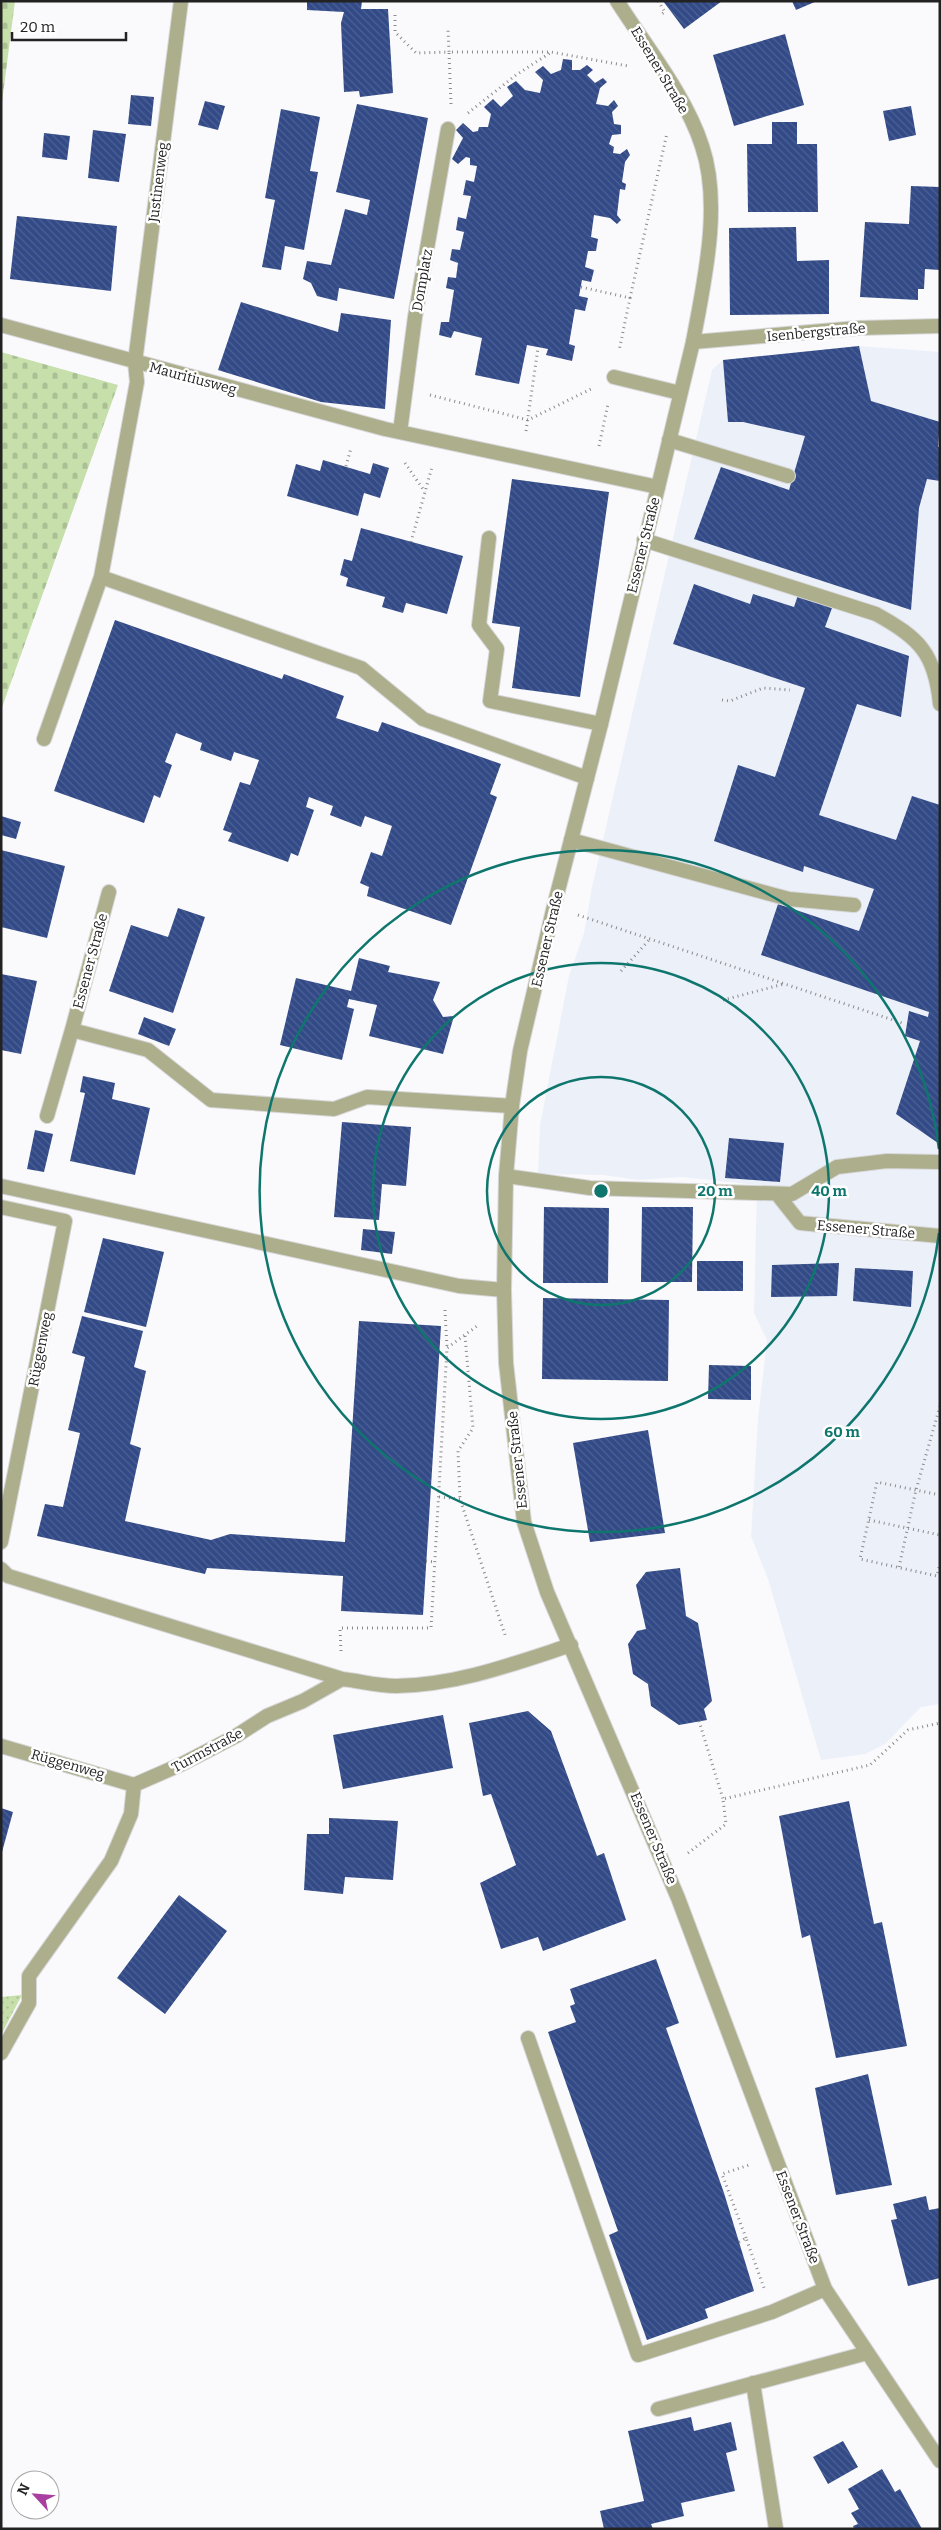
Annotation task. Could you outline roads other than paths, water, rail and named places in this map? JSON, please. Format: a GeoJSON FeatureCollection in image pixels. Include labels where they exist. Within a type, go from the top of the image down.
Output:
{"type":"FeatureCollection","features":[{"type":"Feature","properties":{"kind":"street","name":"Justinenweg"},"geometry":{"type":"LineString","coordinates":[[44,739],[101,577],[137,382],[135,362],[181,1]]}},
{"type":"Feature","properties":{"kind":"street","name":"Essener Straße"},"geometry":{"type":"LineString","coordinates":[[617,1],[676,91],[702,144],[707,165],[711,208],[702,289],[693,342],[601,724],[554,906],[520,1051],[512,1106],[506,1176],[504,1307],[506,1363],[524,1522],[547,1592],[667,1869],[825,2289],[940,2461]]}},
{"type":"Feature","properties":{"kind":"street","name":"Domplatz"},"geometry":{"type":"LineString","coordinates":[[400,432],[415,317],[448,129]]}},
{"type":"Feature","properties":{"kind":"street","name":"Mauritiusweg"},"geometry":{"type":"LineString","coordinates":[[1,325],[400,432]]}},
{"type":"Feature","properties":{"kind":"street","name":"Isenbergstraße"},"geometry":{"type":"LineString","coordinates":[[693,342],[858,328],[940,326]]}},
{"type":"Feature","properties":{"kind":"street"},"geometry":{"type":"LineString","coordinates":[[614,377],[680,393]]}},
{"type":"Feature","properties":{"kind":"street"},"geometry":{"type":"LineString","coordinates":[[400,432],[658,486]]}},
{"type":"Feature","properties":{"kind":"street"},"geometry":{"type":"LineString","coordinates":[[669,440],[788,476]]}},
{"type":"Feature","properties":{"kind":"street"},"geometry":{"type":"LineString","coordinates":[[489,538],[479,625],[497,649],[490,701],[601,724]]}},
{"type":"Feature","properties":{"kind":"street"},"geometry":{"type":"LineString","coordinates":[[644,540],[876,614],[901,628],[924,648],[933,667],[940,704]]}},
{"type":"Feature","properties":{"kind":"street"},"geometry":{"type":"LineString","coordinates":[[101,577],[361,668],[423,719],[587,778]]}},
{"type":"Feature","properties":{"kind":"street"},"geometry":{"type":"LineString","coordinates":[[571,840],[789,898],[854,904]]}},
{"type":"Feature","properties":{"kind":"street","name":"Essener Straße"},"geometry":{"type":"LineString","coordinates":[[47,1116],[109,892]]}},
{"type":"Feature","properties":{"kind":"street"},"geometry":{"type":"LineString","coordinates":[[72,1030],[148,1050],[211,1100],[334,1109],[367,1097],[512,1106]]}},
{"type":"Feature","properties":{"kind":"street"},"geometry":{"type":"LineString","coordinates":[[506,1176],[590,1188],[792,1194],[837,1167],[887,1161],[940,1162]]}},
{"type":"Feature","properties":{"kind":"street"},"geometry":{"type":"LineString","coordinates":[[1,1186],[459,1286],[504,1290]]}},
{"type":"Feature","properties":{"kind":"street","name":"Essener Straße"},"geometry":{"type":"LineString","coordinates":[[777,1194],[800,1223],[940,1236]]}},
{"type":"Feature","properties":{"kind":"street","name":"Rüggenweg"},"geometry":{"type":"LineString","coordinates":[[1,1207],[65,1221],[1,1542]]}},
{"type":"Feature","properties":{"kind":"street"},"geometry":{"type":"LineString","coordinates":[[1,1569],[8,1576],[342,1679],[394,1686],[436,1683],[477,1676],[571,1645]]}},
{"type":"Feature","properties":{"kind":"street","name":"Turmstraße"},"geometry":{"type":"LineString","coordinates":[[134,1785],[182,1764],[236,1736],[267,1716],[302,1701],[342,1679]]}},
{"type":"Feature","properties":{"kind":"street","name":"Rüggenweg"},"geometry":{"type":"LineString","coordinates":[[1,1746],[134,1785]]}},
{"type":"Feature","properties":{"kind":"street"},"geometry":{"type":"LineString","coordinates":[[1,2053],[29,2003],[29,1976],[111,1861],[131,1814],[134,1785]]}},
{"type":"Feature","properties":{"kind":"street"},"geometry":{"type":"LineString","coordinates":[[528,2038],[638,2355],[772,2312],[825,2289]]}},
{"type":"Feature","properties":{"kind":"street"},"geometry":{"type":"LineString","coordinates":[[658,2409],[867,2353]]}},
{"type":"Feature","properties":{"kind":"street"},"geometry":{"type":"LineString","coordinates":[[754,2384],[776,2529]]}}]}
